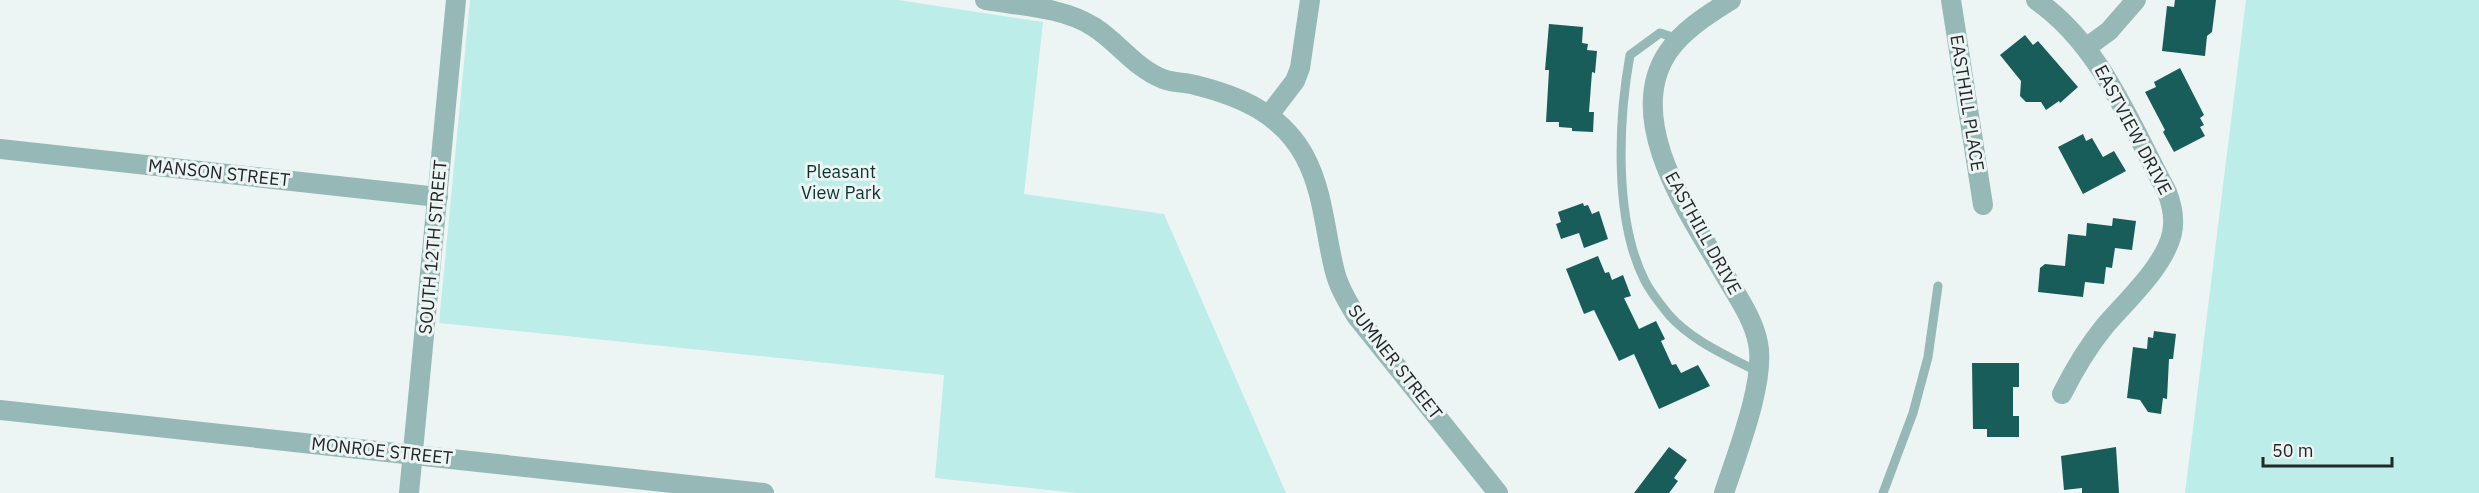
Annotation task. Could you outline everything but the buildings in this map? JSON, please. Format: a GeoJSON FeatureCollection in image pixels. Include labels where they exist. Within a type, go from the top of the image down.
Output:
{"type":"FeatureCollection","features":[{"type":"Feature","properties":{"kind":"street","name":"SOUTH 12TH STREET"},"geometry":{"type":"LineString","coordinates":[[410,493],[456,0]]}},
{"type":"Feature","properties":{"kind":"street","name":"SUMNER STREET"},"geometry":{"type":"LineString","coordinates":[[985,0],[1049,10],[1080,18],[1097,29],[1136,63],[1165,80],[1183,82],[1238,97],[1269,115],[1291,136],[1305,156],[1314,178],[1335,273],[1353,310],[1498,493]]}},
{"type":"Feature","properties":{"kind":"street"},"geometry":{"type":"LineString","coordinates":[[1269,115],[1295,81],[1300,68],[1310,0]]}},
{"type":"Feature","properties":{"kind":"street","name":"EASTHILL DRIVE"},"geometry":{"type":"LineString","coordinates":[[1724,493],[1753,397],[1758,372],[1759,344],[1752,323],[1680,195],[1658,145],[1653,115],[1654,87],[1664,60],[1679,39],[1698,22],[1731,0]]}},
{"type":"Feature","properties":{"kind":"street","name":"EASTHILL PLACE"},"geometry":{"type":"LineString","coordinates":[[1951,0],[1983,205]]}},
{"type":"Feature","properties":{"kind":"street","name":"EASTVIEW DRIVE"},"geometry":{"type":"LineString","coordinates":[[2036,0],[2066,24],[2087,47],[2166,192],[2173,213],[2170,240],[2160,259],[2093,341],[2062,394]]}},
{"type":"Feature","properties":{"kind":"street"},"geometry":{"type":"LineString","coordinates":[[2087,47],[2115,25],[2136,0]]}},
{"type":"Feature","properties":{"kind":"street","name":"MANSON STREET"},"geometry":{"type":"LineString","coordinates":[[0,149],[438,197]]}},
{"type":"Feature","properties":{"kind":"street","name":"MONROE STREET"},"geometry":{"type":"LineString","coordinates":[[0,410],[764,493]]}},
{"type":"Feature","properties":{"kind":"lane"},"geometry":{"type":"LineString","coordinates":[[1679,39],[1660,33],[1630,55],[1623,95],[1621,182],[1632,249],[1645,282],[1671,316],[1703,342],[1758,372]]}},
{"type":"Feature","properties":{"kind":"lane"},"geometry":{"type":"LineString","coordinates":[[1883,493],[1913,413],[1928,357],[1938,286]]}},
{"type":"Feature","properties":{"kind":"green space","name":"Pleasant View Park"},"geometry":{"type":"Polygon","coordinates":[[[470,0],[898,0],[1043,22],[1024,194],[1164,214],[1286,493],[1077,493],[935,478],[944,375],[439,323],[470,0]]]}},
{"type":"Feature","properties":{"kind":"green space"},"geometry":{"type":"Polygon","coordinates":[[[2246,0],[2479,0],[2479,493],[2185,493],[2246,0]]]}}]}
